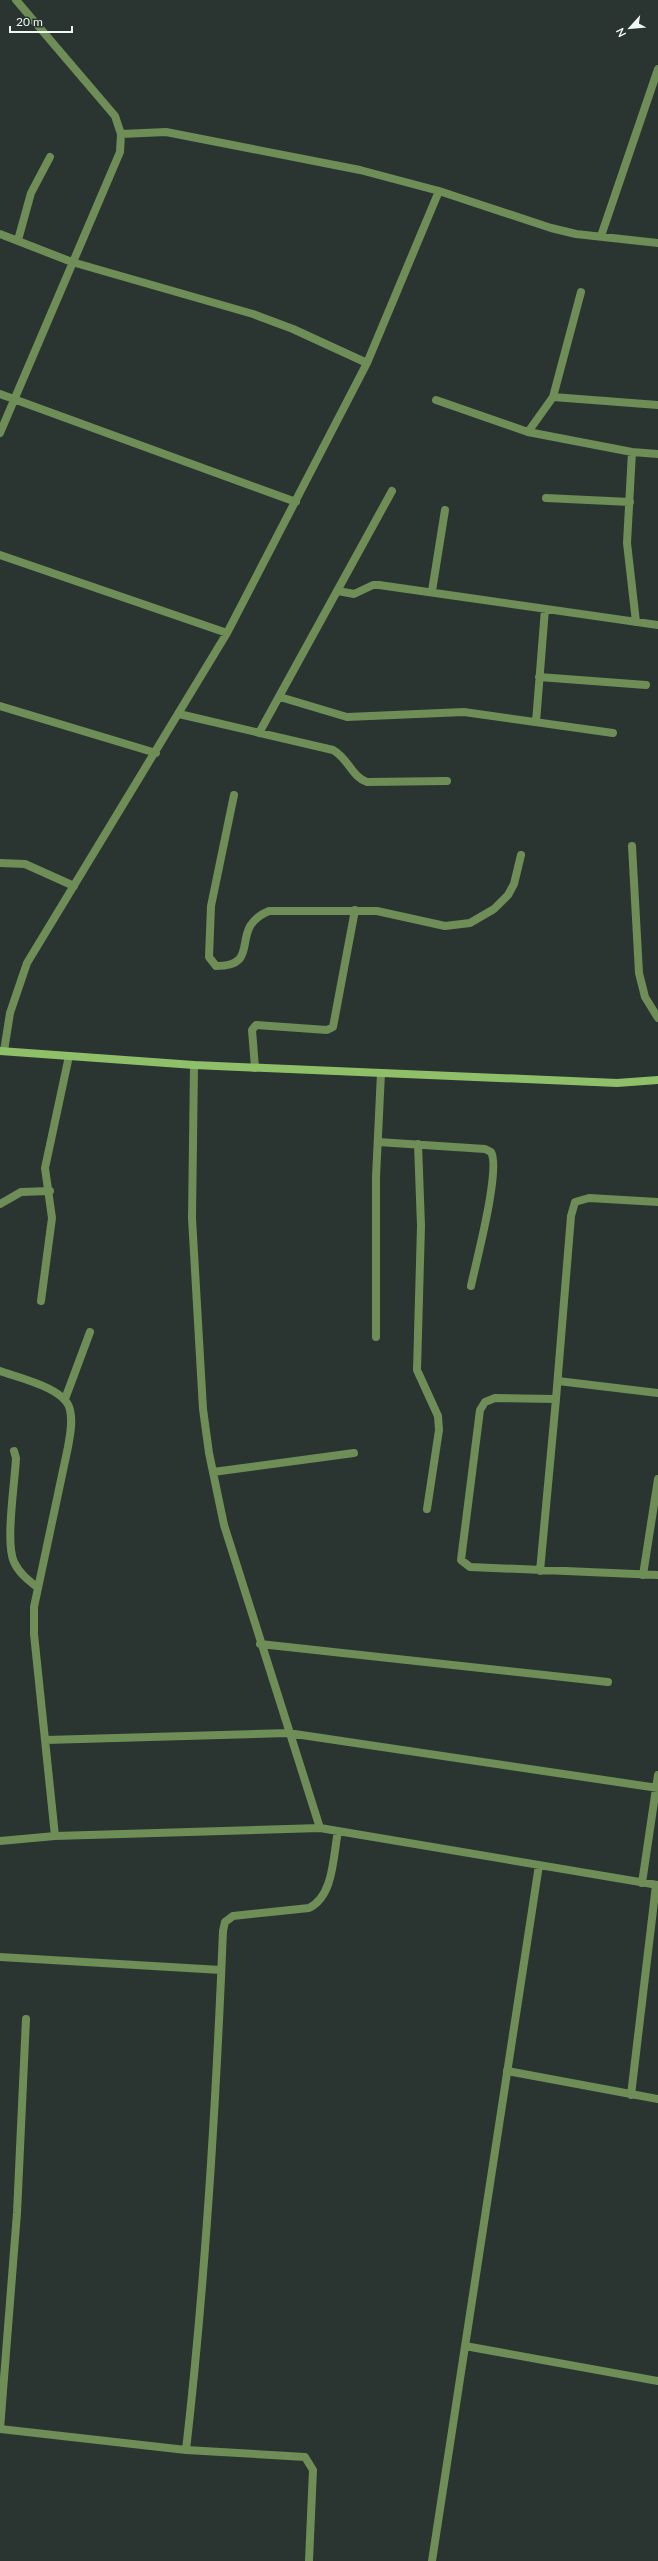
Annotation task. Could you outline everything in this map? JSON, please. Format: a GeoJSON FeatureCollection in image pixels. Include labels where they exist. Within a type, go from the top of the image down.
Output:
{"type":"FeatureCollection","features":[{"type":"Feature","properties":{"kind":"street"},"geometry":{"type":"LineString","coordinates":[[0,433],[120,152],[121,134],[114,116],[16,0]]}},
{"type":"Feature","properties":{"kind":"street"},"geometry":{"type":"LineString","coordinates":[[601,236],[658,70]]}},
{"type":"Feature","properties":{"kind":"street"},"geometry":{"type":"LineString","coordinates":[[121,134],[166,132],[360,170],[439,191],[551,228],[658,243]]}},
{"type":"Feature","properties":{"kind":"street"},"geometry":{"type":"LineString","coordinates":[[18,240],[31,193],[50,158]]}},
{"type":"Feature","properties":{"kind":"street"},"geometry":{"type":"LineString","coordinates":[[439,191],[367,364],[296,502],[262,562],[227,633],[156,754],[27,964],[19,983],[10,1013],[2,1051],[255,1068],[617,1083],[658,1080]]}},
{"type":"Feature","properties":{"kind":"street"},"geometry":{"type":"LineString","coordinates":[[0,234],[72,262],[253,314],[293,329],[367,364]]}},
{"type":"Feature","properties":{"kind":"street"},"geometry":{"type":"LineString","coordinates":[[528,432],[552,397],[581,292]]}},
{"type":"Feature","properties":{"kind":"street"},"geometry":{"type":"LineString","coordinates":[[0,394],[296,502]]}},
{"type":"Feature","properties":{"kind":"street"},"geometry":{"type":"LineString","coordinates":[[552,397],[658,405]]}},
{"type":"Feature","properties":{"kind":"street"},"geometry":{"type":"LineString","coordinates":[[436,400],[528,432],[632,452],[658,454]]}},
{"type":"Feature","properties":{"kind":"street"},"geometry":{"type":"LineString","coordinates":[[632,452],[627,543],[636,622]]}},
{"type":"Feature","properties":{"kind":"street"},"geometry":{"type":"LineString","coordinates":[[259,733],[392,491]]}},
{"type":"Feature","properties":{"kind":"street"},"geometry":{"type":"LineString","coordinates":[[546,498],[630,502]]}},
{"type":"Feature","properties":{"kind":"street"},"geometry":{"type":"LineString","coordinates":[[432,591],[445,510]]}},
{"type":"Feature","properties":{"kind":"street"},"geometry":{"type":"LineString","coordinates":[[0,555],[227,633]]}},
{"type":"Feature","properties":{"kind":"street"},"geometry":{"type":"LineString","coordinates":[[338,591],[354,594],[373,585],[379,585],[432,591],[658,625]]}},
{"type":"Feature","properties":{"kind":"street"},"geometry":{"type":"LineString","coordinates":[[536,722],[545,609]]}},
{"type":"Feature","properties":{"kind":"street"},"geometry":{"type":"LineString","coordinates":[[540,677],[646,685]]}},
{"type":"Feature","properties":{"kind":"street"},"geometry":{"type":"LineString","coordinates":[[280,697],[347,717],[464,712],[614,733]]}},
{"type":"Feature","properties":{"kind":"street"},"geometry":{"type":"LineString","coordinates":[[0,706],[156,754]]}},
{"type":"Feature","properties":{"kind":"street"},"geometry":{"type":"LineString","coordinates":[[179,714],[334,750],[346,758],[360,780],[367,782],[447,781]]}},
{"type":"Feature","properties":{"kind":"street"},"geometry":{"type":"LineString","coordinates":[[234,796],[211,906],[209,957],[212,963],[216,966],[231,966],[237,963],[242,957],[249,925],[258,916],[269,911],[355,910],[396,913],[445,926],[470,923],[494,910],[508,895],[514,884],[521,855]]}},
{"type":"Feature","properties":{"kind":"street"},"geometry":{"type":"LineString","coordinates":[[632,846],[639,973],[645,997],[658,1018]]}},
{"type":"Feature","properties":{"kind":"street"},"geometry":{"type":"LineString","coordinates":[[0,863],[25,864],[74,886]]}},
{"type":"Feature","properties":{"kind":"street"},"geometry":{"type":"LineString","coordinates":[[255,1068],[252,1030],[256,1025],[327,1030],[332,1027],[355,910]]}},
{"type":"Feature","properties":{"kind":"street"},"geometry":{"type":"LineString","coordinates":[[41,1301],[50,1245],[52,1218],[50,1191],[45,1168],[69,1056]]}},
{"type":"Feature","properties":{"kind":"street"},"geometry":{"type":"LineString","coordinates":[[194,1065],[192,1218],[203,1408],[213,1472],[224,1525],[288,1733],[320,1828]]}},
{"type":"Feature","properties":{"kind":"street"},"geometry":{"type":"LineString","coordinates":[[376,1337],[378,1142],[381,1073]]}},
{"type":"Feature","properties":{"kind":"street"},"geometry":{"type":"LineString","coordinates":[[378,1142],[485,1149],[494,1156],[490,1198],[471,1286]]}},
{"type":"Feature","properties":{"kind":"street"},"geometry":{"type":"LineString","coordinates":[[418,1144],[422,1226],[417,1370],[438,1416],[439,1430],[427,1508]]}},
{"type":"Feature","properties":{"kind":"street"},"geometry":{"type":"LineString","coordinates":[[0,1204],[20,1192],[50,1191]]}},
{"type":"Feature","properties":{"kind":"street"},"geometry":{"type":"LineString","coordinates":[[540,1571],[558,1381],[571,1216],[575,1202],[589,1198],[658,1202]]}},
{"type":"Feature","properties":{"kind":"street"},"geometry":{"type":"LineString","coordinates":[[65,1399],[90,1332]]}},
{"type":"Feature","properties":{"kind":"street"},"geometry":{"type":"LineString","coordinates":[[0,1371],[59,1393],[65,1399],[70,1409],[72,1422],[37,1587],[34,1634],[55,1836]]}},
{"type":"Feature","properties":{"kind":"street"},"geometry":{"type":"LineString","coordinates":[[558,1381],[658,1393]]}},
{"type":"Feature","properties":{"kind":"street"},"geometry":{"type":"LineString","coordinates":[[556,1399],[495,1398],[485,1402],[480,1410],[462,1560],[470,1567],[658,1575]]}},
{"type":"Feature","properties":{"kind":"street"},"geometry":{"type":"LineString","coordinates":[[14,1451],[16,1458],[10,1546],[14,1562],[22,1576],[37,1587]]}},
{"type":"Feature","properties":{"kind":"street"},"geometry":{"type":"LineString","coordinates":[[213,1472],[354,1453]]}},
{"type":"Feature","properties":{"kind":"street"},"geometry":{"type":"LineString","coordinates":[[643,1575],[658,1479]]}},
{"type":"Feature","properties":{"kind":"street"},"geometry":{"type":"LineString","coordinates":[[260,1644],[608,1682]]}},
{"type":"Feature","properties":{"kind":"street"},"geometry":{"type":"LineString","coordinates":[[46,1740],[288,1733],[657,1788]]}},
{"type":"Feature","properties":{"kind":"street"},"geometry":{"type":"LineString","coordinates":[[642,1883],[658,1775]]}},
{"type":"Feature","properties":{"kind":"street"},"geometry":{"type":"LineString","coordinates":[[0,1841],[55,1836],[320,1828],[657,1885],[631,2095]]}},
{"type":"Feature","properties":{"kind":"street"},"geometry":{"type":"LineString","coordinates":[[186,2450],[198,2341],[208,2215],[221,1970],[225,1922],[233,1916],[309,1908],[319,1904],[327,1890],[338,1831]]}},
{"type":"Feature","properties":{"kind":"street"},"geometry":{"type":"LineString","coordinates":[[432,2561],[539,1865]]}},
{"type":"Feature","properties":{"kind":"street"},"geometry":{"type":"LineString","coordinates":[[0,1957],[221,1970]]}},
{"type":"Feature","properties":{"kind":"street"},"geometry":{"type":"LineString","coordinates":[[26,2019],[17,2212],[0,2429],[186,2450],[305,2457],[314,2470],[309,2561]]}},
{"type":"Feature","properties":{"kind":"street"},"geometry":{"type":"LineString","coordinates":[[507,2071],[631,2095],[658,2098]]}},
{"type":"Feature","properties":{"kind":"street"},"geometry":{"type":"LineString","coordinates":[[465,2346],[658,2381]]}}]}
